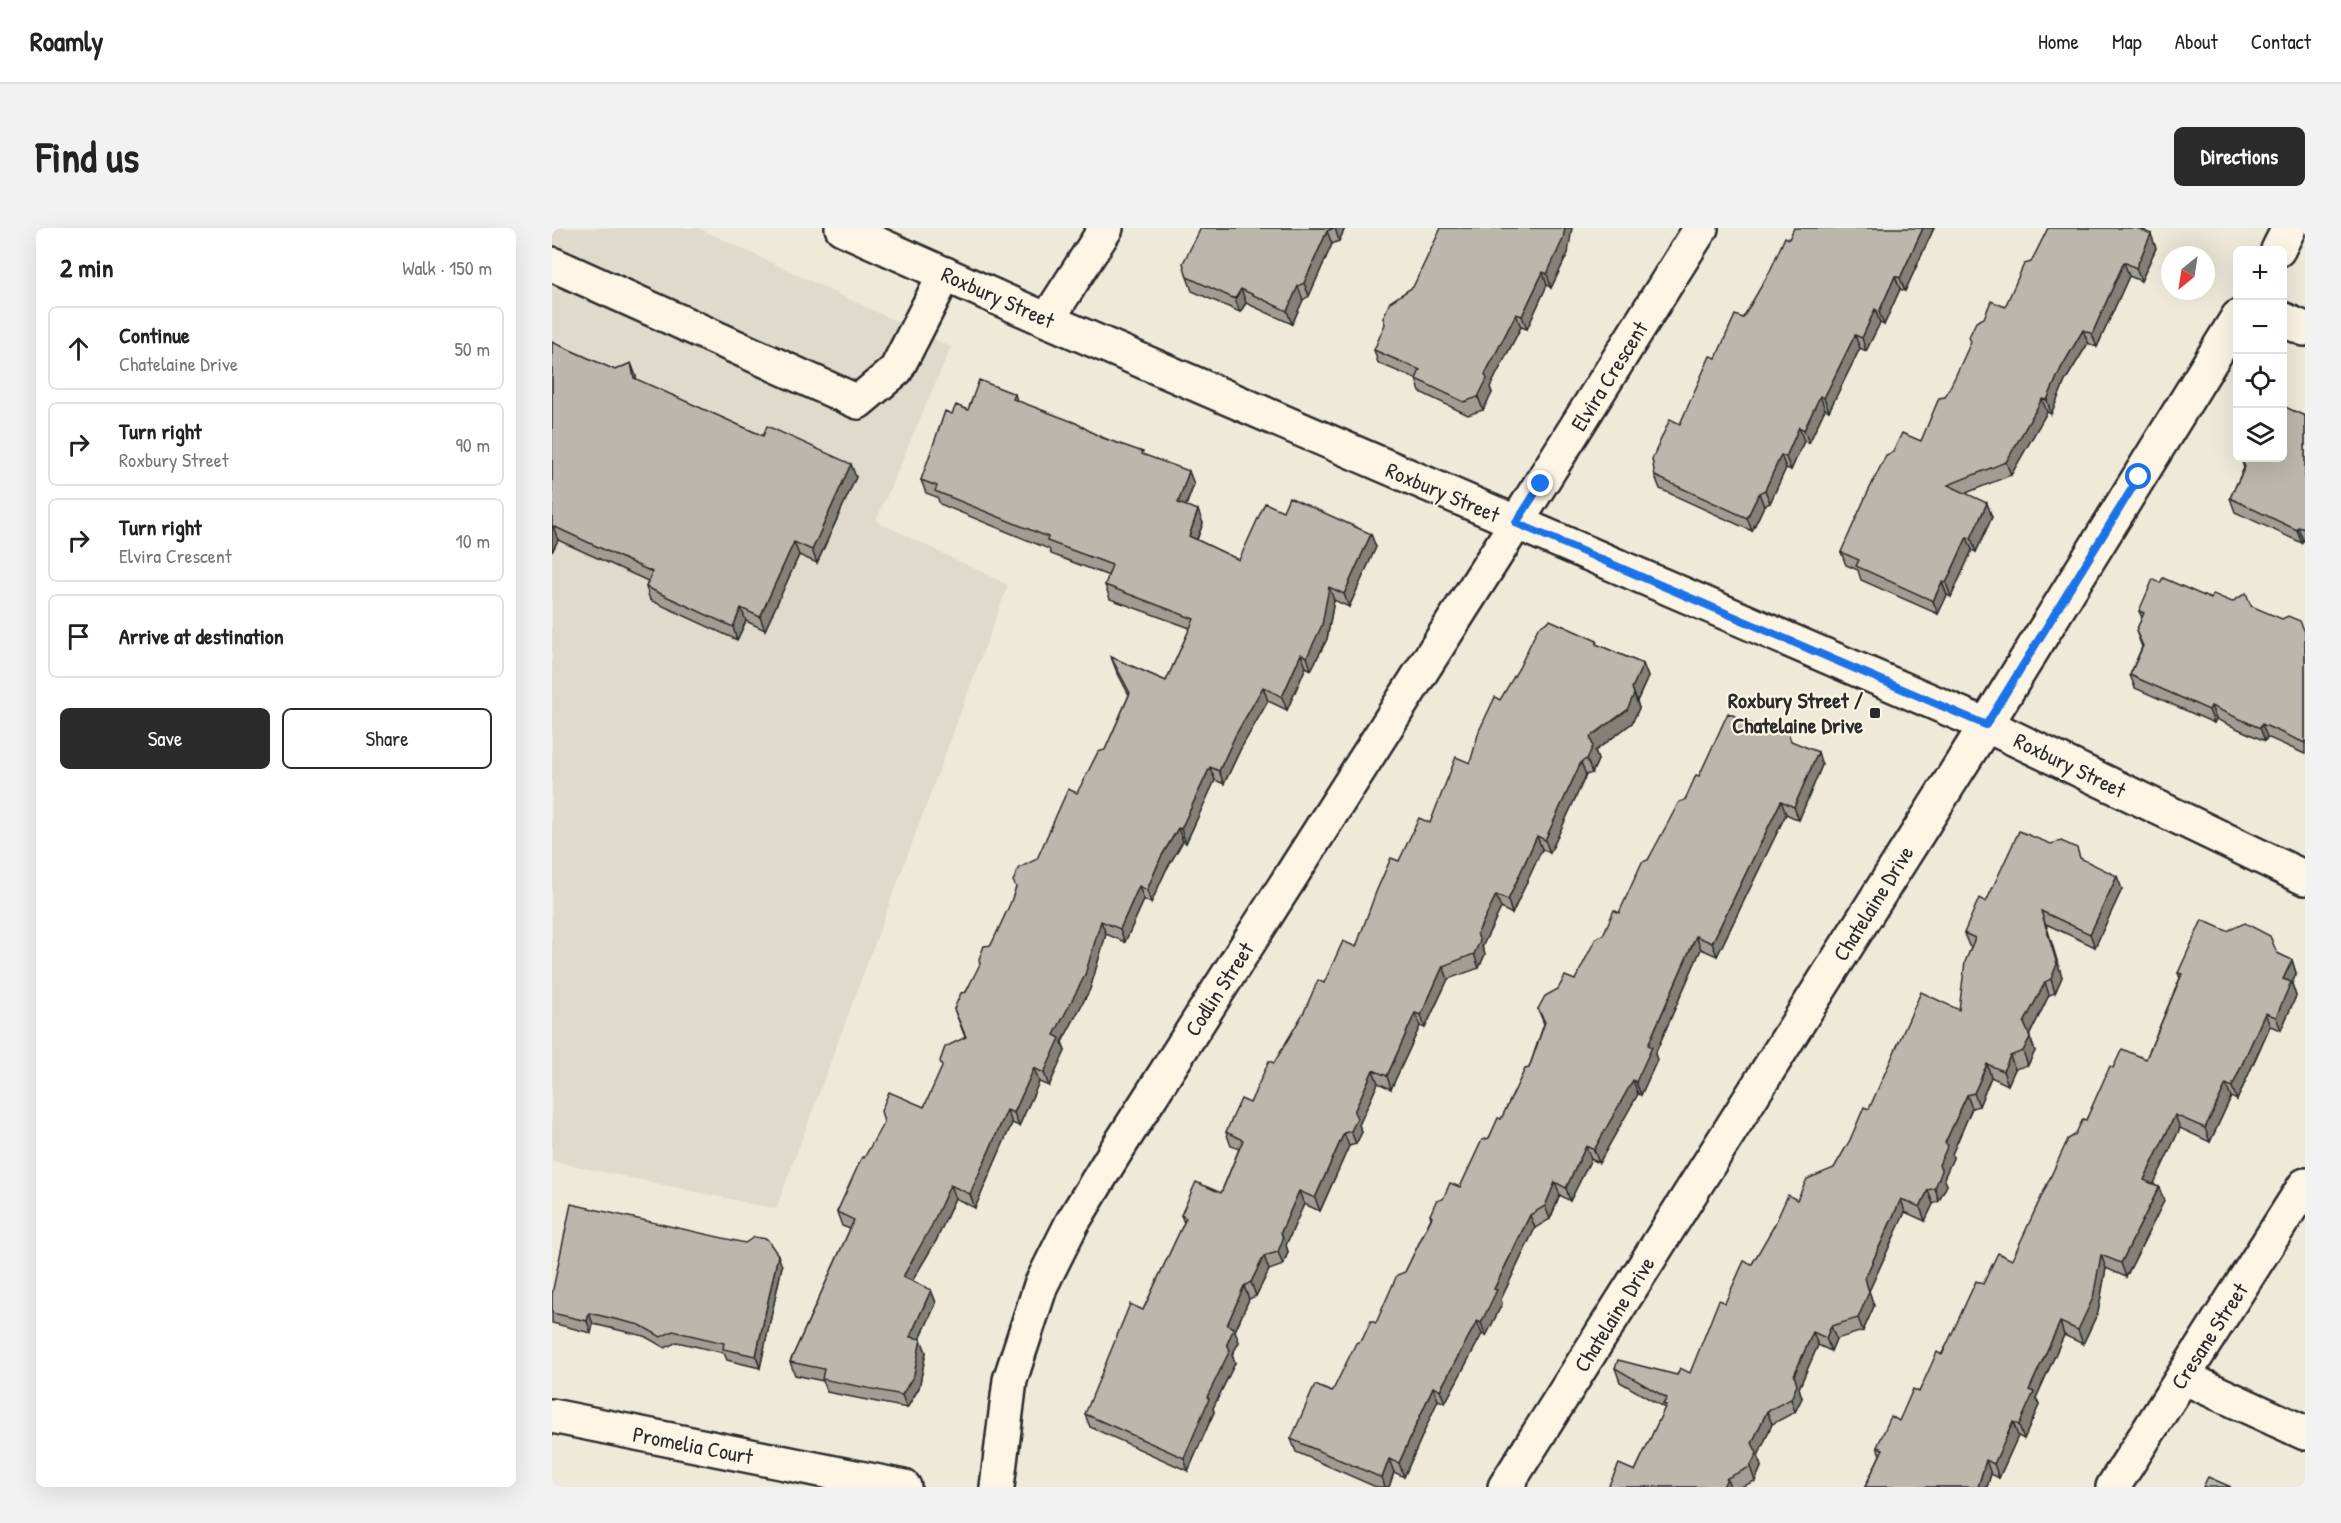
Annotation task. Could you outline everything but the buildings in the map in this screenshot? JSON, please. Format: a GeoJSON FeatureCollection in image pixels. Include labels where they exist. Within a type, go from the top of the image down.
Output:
{"type":"FeatureCollection","features":[{"type":"Feature","properties":{"kind":"street","name":"Roxbury Street"},"geometry":{"type":"LineString","coordinates":[[842,228],[1047,320],[1986,725],[2305,878]]}},
{"type":"Feature","properties":{"kind":"street"},"geometry":{"type":"LineString","coordinates":[[1047,320],[1106,228]]}},
{"type":"Feature","properties":{"kind":"street","name":"Elvira Crescent"},"geometry":{"type":"LineString","coordinates":[[1516,523],[1701,228]]}},
{"type":"Feature","properties":{"kind":"street"},"geometry":{"type":"LineString","coordinates":[[2280,246],[2289,228]]}},
{"type":"Feature","properties":{"kind":"street"},"geometry":{"type":"LineString","coordinates":[[552,264],[858,402],[896,370],[945,274]]}},
{"type":"Feature","properties":{"kind":"street"},"geometry":{"type":"LineString","coordinates":[[2287,321],[2305,328]]}},
{"type":"Feature","properties":{"kind":"street","name":"Chatelaine Drive"},"geometry":{"type":"LineString","coordinates":[[1505,1487],[1986,725],[2233,325]]}},
{"type":"Feature","properties":{"kind":"street","name":"Codlin Street"},"geometry":{"type":"LineString","coordinates":[[997,1487],[1010,1380],[1041,1285],[1072,1223],[1516,523]]}},
{"type":"Feature","properties":{"kind":"street","name":"Cresane Street"},"geometry":{"type":"LineString","coordinates":[[2112,1487],[2305,1185]]}},
{"type":"Feature","properties":{"kind":"street"},"geometry":{"type":"LineString","coordinates":[[2182,1377],[2305,1433]]}},
{"type":"Feature","properties":{"kind":"street","name":"Promelia Court"},"geometry":{"type":"LineString","coordinates":[[552,1416],[904,1487]]}},
{"type":"Feature","properties":{"kind":"shaded area"},"geometry":{"type":"Polygon","coordinates":[[[552,228],[698,228],[951,347],[876,521],[1008,585],[776,1209],[552,1161],[552,228]]]}},
{"type":"Feature","properties":{"kind":"place","name":"Roxbury Street / Chatelaine Drive"},"geometry":{"type":"Point","coordinates":[1875,713]}},
{"type":"Feature","properties":{"kind":"route"},"geometry":{"type":"LineString","coordinates":[[1541,484],[1516,523],[1986,725],[2139,477]]}}]}
